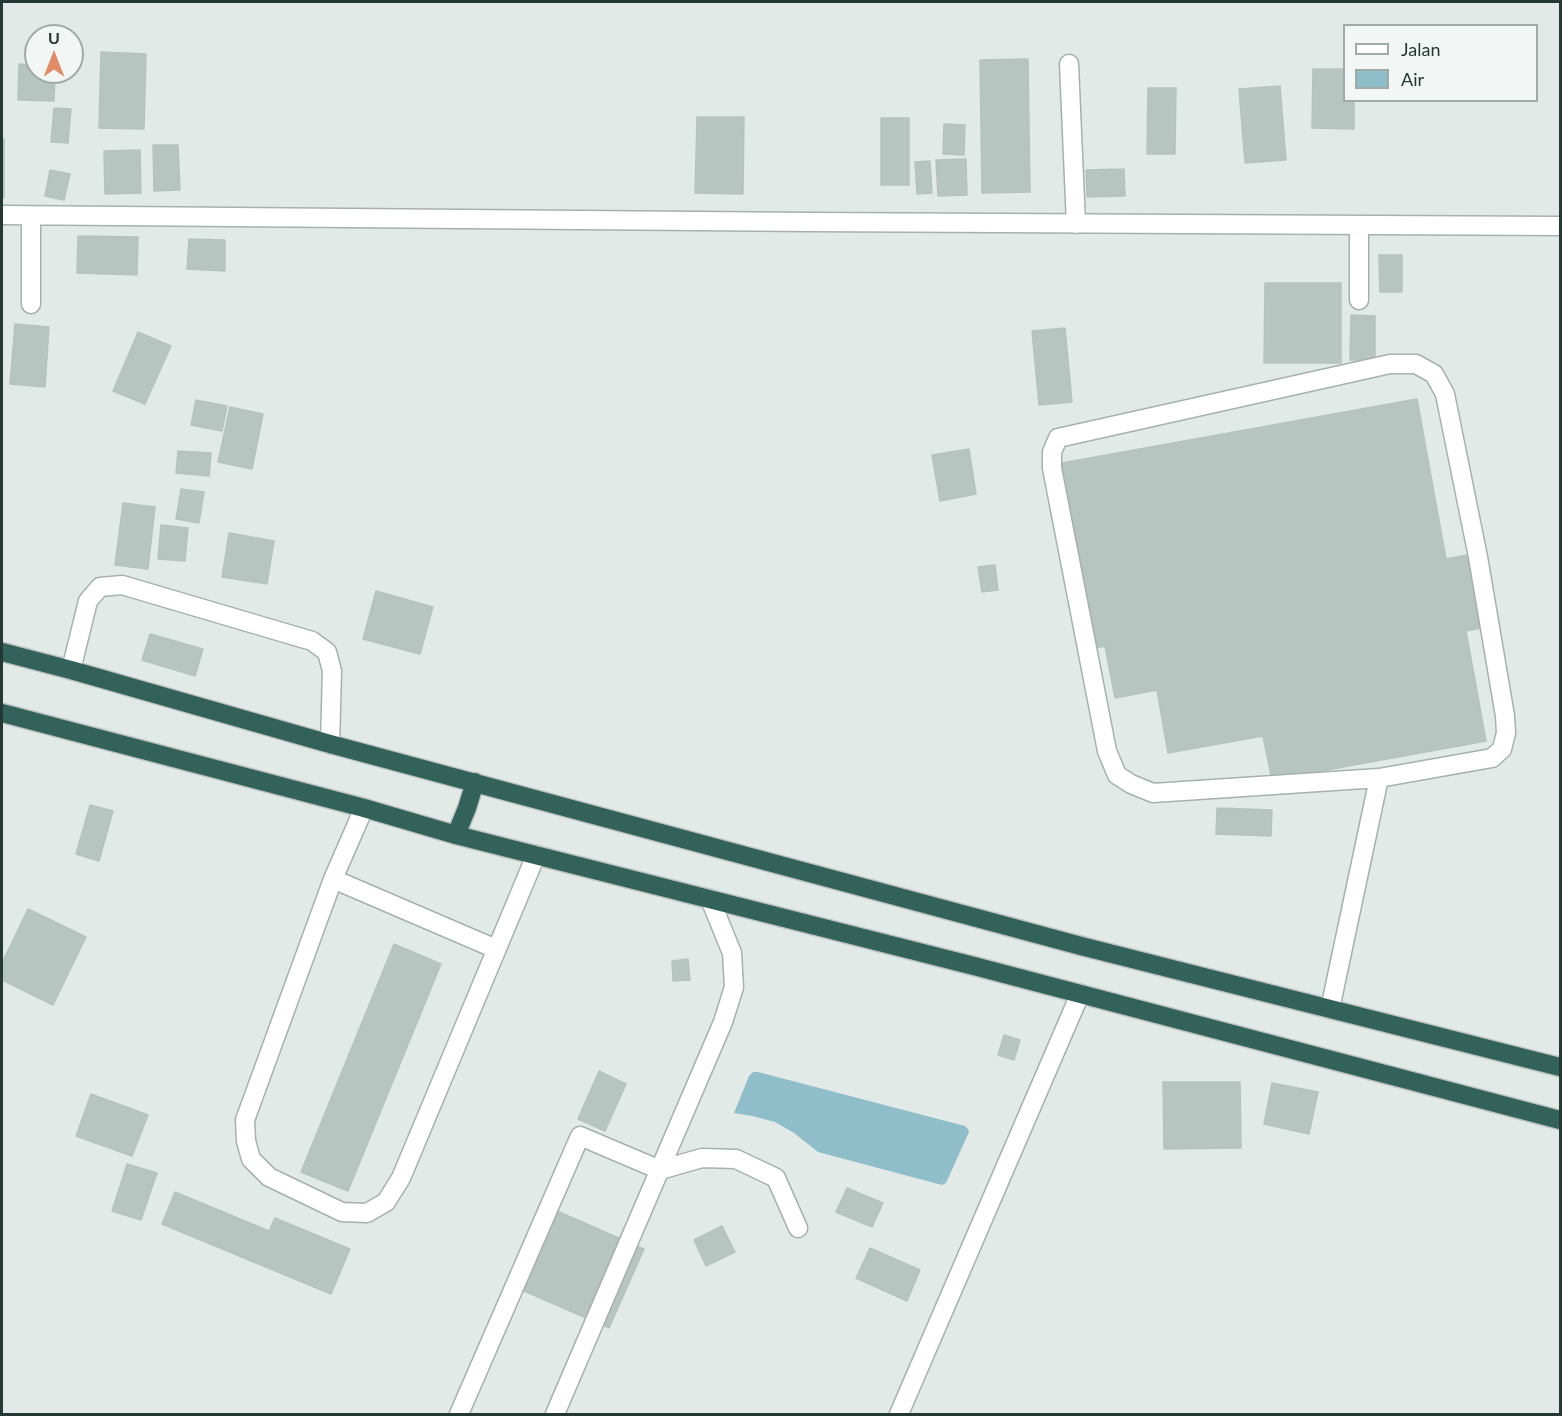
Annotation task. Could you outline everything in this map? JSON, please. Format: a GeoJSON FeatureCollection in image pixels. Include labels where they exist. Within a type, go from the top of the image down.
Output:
{"type":"FeatureCollection","features":[{"type":"Feature","properties":{"kind":"highway"},"geometry":{"type":"LineString","coordinates":[[2,652],[330,744],[1081,946],[1560,1067]]}},
{"type":"Feature","properties":{"kind":"highway"},"geometry":{"type":"LineString","coordinates":[[2,713],[364,808],[456,835],[1080,994],[1560,1120]]}},
{"type":"Feature","properties":{"kind":"highway"},"geometry":{"type":"LineString","coordinates":[[456,835],[475,782]]}},
{"type":"Feature","properties":{"kind":"street"},"geometry":{"type":"LineString","coordinates":[[1069,64],[1076,224]]}},
{"type":"Feature","properties":{"kind":"street"},"geometry":{"type":"LineString","coordinates":[[2,215],[1560,226]]}},
{"type":"Feature","properties":{"kind":"street"},"geometry":{"type":"LineString","coordinates":[[31,216],[31,304]]}},
{"type":"Feature","properties":{"kind":"street"},"geometry":{"type":"LineString","coordinates":[[1359,225],[1359,300]]}},
{"type":"Feature","properties":{"kind":"street"},"geometry":{"type":"LineString","coordinates":[[1390,364],[1416,364],[1434,374],[1445,394],[1476,546],[1506,733],[1502,749],[1492,758],[1379,778],[1153,793],[1117,775],[1107,751],[1052,468],[1052,452],[1058,438],[1390,364]]}},
{"type":"Feature","properties":{"kind":"street"},"geometry":{"type":"LineString","coordinates":[[71,670],[88,601],[100,587],[122,585],[312,641],[320,646],[327,652],[332,671],[330,744]]}},
{"type":"Feature","properties":{"kind":"street"},"geometry":{"type":"LineString","coordinates":[[1330,1009],[1379,778]]}},
{"type":"Feature","properties":{"kind":"street"},"geometry":{"type":"LineString","coordinates":[[364,808],[333,879],[245,1120],[246,1141],[251,1160],[270,1177],[342,1212],[367,1213],[386,1202],[402,1178],[536,855]]}},
{"type":"Feature","properties":{"kind":"street"},"geometry":{"type":"LineString","coordinates":[[333,879],[496,949]]}},
{"type":"Feature","properties":{"kind":"street"},"geometry":{"type":"LineString","coordinates":[[555,1414],[723,1022],[734,987],[732,953],[710,899]]}},
{"type":"Feature","properties":{"kind":"street"},"geometry":{"type":"LineString","coordinates":[[899,1414],[1080,994]]}},
{"type":"Feature","properties":{"kind":"street"},"geometry":{"type":"LineString","coordinates":[[459,1414],[580,1136],[660,1170],[702,1158],[736,1160],[776,1178],[798,1228]]}},
{"type":"Feature","properties":{"kind":"water"},"geometry":{"type":"Polygon","coordinates":[[[753,1072],[965,1126],[969,1132],[946,1183],[942,1185],[818,1152],[794,1133],[775,1122],[734,1113],[749,1076],[753,1072]]]}},
{"type":"Feature","properties":{"kind":"building"},"geometry":{"type":"Polygon","coordinates":[[[101,52],[146,54],[144,129],[99,128],[101,52]]]}},
{"type":"Feature","properties":{"kind":"building"},"geometry":{"type":"Polygon","coordinates":[[[1028,59],[1030,192],[982,193],[980,60],[1028,59]]]}},
{"type":"Feature","properties":{"kind":"building"},"geometry":{"type":"Polygon","coordinates":[[[19,64],[24,64],[24,84],[55,84],[54,101],[18,100],[19,64]]]}},
{"type":"Feature","properties":{"kind":"building"},"geometry":{"type":"Polygon","coordinates":[[[1313,69],[1343,69],[1343,102],[1354,102],[1354,129],[1312,128],[1313,69]]]}},
{"type":"Feature","properties":{"kind":"building"},"geometry":{"type":"Polygon","coordinates":[[[1280,86],[1286,160],[1245,163],[1239,89],[1280,86]]]}},
{"type":"Feature","properties":{"kind":"building"},"geometry":{"type":"Polygon","coordinates":[[[1148,88],[1176,88],[1175,154],[1147,154],[1148,88]]]}},
{"type":"Feature","properties":{"kind":"building"},"geometry":{"type":"Polygon","coordinates":[[[54,108],[71,109],[68,143],[51,142],[54,108]]]}},
{"type":"Feature","properties":{"kind":"building"},"geometry":{"type":"Polygon","coordinates":[[[697,117],[744,117],[743,194],[695,193],[697,117]]]}},
{"type":"Feature","properties":{"kind":"building"},"geometry":{"type":"Polygon","coordinates":[[[881,118],[909,118],[909,185],[881,185],[881,118]]]}},
{"type":"Feature","properties":{"kind":"building"},"geometry":{"type":"Polygon","coordinates":[[[944,124],[965,125],[964,155],[943,154],[944,124]]]}},
{"type":"Feature","properties":{"kind":"building"},"geometry":{"type":"Polygon","coordinates":[[[2,139],[4,139],[4,198],[2,198],[2,139]]]}},
{"type":"Feature","properties":{"kind":"building"},"geometry":{"type":"Polygon","coordinates":[[[153,145],[178,145],[180,190],[154,191],[153,145]]]}},
{"type":"Feature","properties":{"kind":"building"},"geometry":{"type":"Polygon","coordinates":[[[140,150],[141,193],[105,194],[104,151],[140,150]]]}},
{"type":"Feature","properties":{"kind":"building"},"geometry":{"type":"Polygon","coordinates":[[[966,159],[967,195],[938,196],[936,160],[966,159]]]}},
{"type":"Feature","properties":{"kind":"building"},"geometry":{"type":"Polygon","coordinates":[[[930,161],[932,193],[917,194],[915,162],[930,161]]]}},
{"type":"Feature","properties":{"kind":"building"},"geometry":{"type":"Polygon","coordinates":[[[1124,169],[1125,196],[1087,197],[1086,170],[1124,169]]]}},
{"type":"Feature","properties":{"kind":"building"},"geometry":{"type":"Polygon","coordinates":[[[50,170],[70,174],[64,200],[45,196],[50,170]]]}},
{"type":"Feature","properties":{"kind":"building"},"geometry":{"type":"Polygon","coordinates":[[[78,236],[138,237],[137,275],[77,273],[78,236]]]}},
{"type":"Feature","properties":{"kind":"building"},"geometry":{"type":"Polygon","coordinates":[[[189,239],[225,240],[225,271],[187,269],[189,239]]]}},
{"type":"Feature","properties":{"kind":"building"},"geometry":{"type":"Polygon","coordinates":[[[1379,255],[1402,255],[1402,292],[1380,292],[1379,255]]]}},
{"type":"Feature","properties":{"kind":"building"},"geometry":{"type":"Polygon","coordinates":[[[1265,283],[1341,283],[1341,363],[1264,363],[1265,283]]]}},
{"type":"Feature","properties":{"kind":"building"},"geometry":{"type":"Polygon","coordinates":[[[1351,315],[1375,316],[1375,360],[1350,360],[1351,315]]]}},
{"type":"Feature","properties":{"kind":"building"},"geometry":{"type":"Polygon","coordinates":[[[15,324],[49,327],[45,387],[10,384],[15,324]]]}},
{"type":"Feature","properties":{"kind":"building"},"geometry":{"type":"Polygon","coordinates":[[[1065,328],[1072,402],[1039,405],[1032,331],[1065,328]]]}},
{"type":"Feature","properties":{"kind":"building"},"geometry":{"type":"Polygon","coordinates":[[[138,332],[171,346],[145,404],[113,391],[138,332]]]}},
{"type":"Feature","properties":{"kind":"building"},"geometry":{"type":"Polygon","coordinates":[[[1417,399],[1446,559],[1468,555],[1481,628],[1466,631],[1486,741],[1272,780],[1263,736],[1168,753],[1157,690],[1115,698],[1105,646],[1096,648],[1062,463],[1417,399]]]}},
{"type":"Feature","properties":{"kind":"building"},"geometry":{"type":"Polygon","coordinates":[[[196,400],[227,406],[222,431],[191,425],[196,400]]]}},
{"type":"Feature","properties":{"kind":"building"},"geometry":{"type":"Polygon","coordinates":[[[230,407],[263,414],[252,469],[218,462],[230,407]]]}},
{"type":"Feature","properties":{"kind":"building"},"geometry":{"type":"Polygon","coordinates":[[[969,449],[976,494],[940,501],[932,455],[969,449]]]}},
{"type":"Feature","properties":{"kind":"building"},"geometry":{"type":"Polygon","coordinates":[[[178,451],[211,453],[209,476],[176,473],[178,451]]]}},
{"type":"Feature","properties":{"kind":"building"},"geometry":{"type":"Polygon","coordinates":[[[181,489],[204,492],[199,523],[176,519],[181,489]]]}},
{"type":"Feature","properties":{"kind":"building"},"geometry":{"type":"Polygon","coordinates":[[[123,503],[155,507],[148,569],[115,565],[123,503]]]}},
{"type":"Feature","properties":{"kind":"building"},"geometry":{"type":"Polygon","coordinates":[[[161,525],[188,528],[185,561],[158,559],[161,525]]]}},
{"type":"Feature","properties":{"kind":"building"},"geometry":{"type":"Polygon","coordinates":[[[229,533],[274,541],[267,584],[222,577],[229,533]]]}},
{"type":"Feature","properties":{"kind":"building"},"geometry":{"type":"Polygon","coordinates":[[[995,565],[998,590],[982,592],[978,567],[995,565]]]}},
{"type":"Feature","properties":{"kind":"building"},"geometry":{"type":"Polygon","coordinates":[[[376,591],[433,607],[420,654],[363,639],[376,591]]]}},
{"type":"Feature","properties":{"kind":"building"},"geometry":{"type":"Polygon","coordinates":[[[150,634],[203,649],[195,676],[142,660],[150,634]]]}},
{"type":"Feature","properties":{"kind":"building"},"geometry":{"type":"Polygon","coordinates":[[[90,805],[113,811],[99,861],[76,854],[90,805]]]}},
{"type":"Feature","properties":{"kind":"building"},"geometry":{"type":"Polygon","coordinates":[[[1217,808],[1272,810],[1271,836],[1216,834],[1217,808]]]}},
{"type":"Feature","properties":{"kind":"building"},"geometry":{"type":"Polygon","coordinates":[[[28,909],[86,937],[53,1005],[2,980],[2,963],[28,909]]]}},
{"type":"Feature","properties":{"kind":"building"},"geometry":{"type":"Polygon","coordinates":[[[394,944],[441,964],[348,1191],[301,1172],[394,944]]]}},
{"type":"Feature","properties":{"kind":"building"},"geometry":{"type":"Polygon","coordinates":[[[688,959],[690,980],[673,981],[672,961],[688,959]]]}},
{"type":"Feature","properties":{"kind":"building"},"geometry":{"type":"Polygon","coordinates":[[[1004,1035],[1020,1040],[1014,1060],[998,1055],[1004,1035]]]}},
{"type":"Feature","properties":{"kind":"building"},"geometry":{"type":"Polygon","coordinates":[[[599,1071],[626,1084],[605,1131],[578,1119],[599,1071]]]}},
{"type":"Feature","properties":{"kind":"building"},"geometry":{"type":"Polygon","coordinates":[[[1163,1082],[1240,1082],[1241,1148],[1164,1149],[1163,1082]]]}},
{"type":"Feature","properties":{"kind":"building"},"geometry":{"type":"Polygon","coordinates":[[[1272,1083],[1318,1092],[1309,1134],[1264,1124],[1272,1083]]]}},
{"type":"Feature","properties":{"kind":"building"},"geometry":{"type":"Polygon","coordinates":[[[91,1094],[148,1115],[132,1156],[76,1136],[91,1094]]]}},
{"type":"Feature","properties":{"kind":"building"},"geometry":{"type":"Polygon","coordinates":[[[127,1164],[157,1173],[141,1220],[112,1211],[127,1164]]]}},
{"type":"Feature","properties":{"kind":"building"},"geometry":{"type":"Polygon","coordinates":[[[847,1188],[883,1203],[872,1227],[836,1212],[847,1188]]]}},
{"type":"Feature","properties":{"kind":"building"},"geometry":{"type":"Polygon","coordinates":[[[175,1192],[269,1231],[275,1218],[350,1249],[331,1294],[162,1224],[175,1192]]]}},
{"type":"Feature","properties":{"kind":"building"},"geometry":{"type":"Polygon","coordinates":[[[550,1208],[644,1249],[609,1328],[515,1287],[550,1208]]]}},
{"type":"Feature","properties":{"kind":"building"},"geometry":{"type":"Polygon","coordinates":[[[722,1226],[735,1252],[706,1266],[694,1240],[722,1226]]]}},
{"type":"Feature","properties":{"kind":"building"},"geometry":{"type":"Polygon","coordinates":[[[870,1248],[920,1270],[907,1301],[856,1278],[870,1248]]]}}]}
